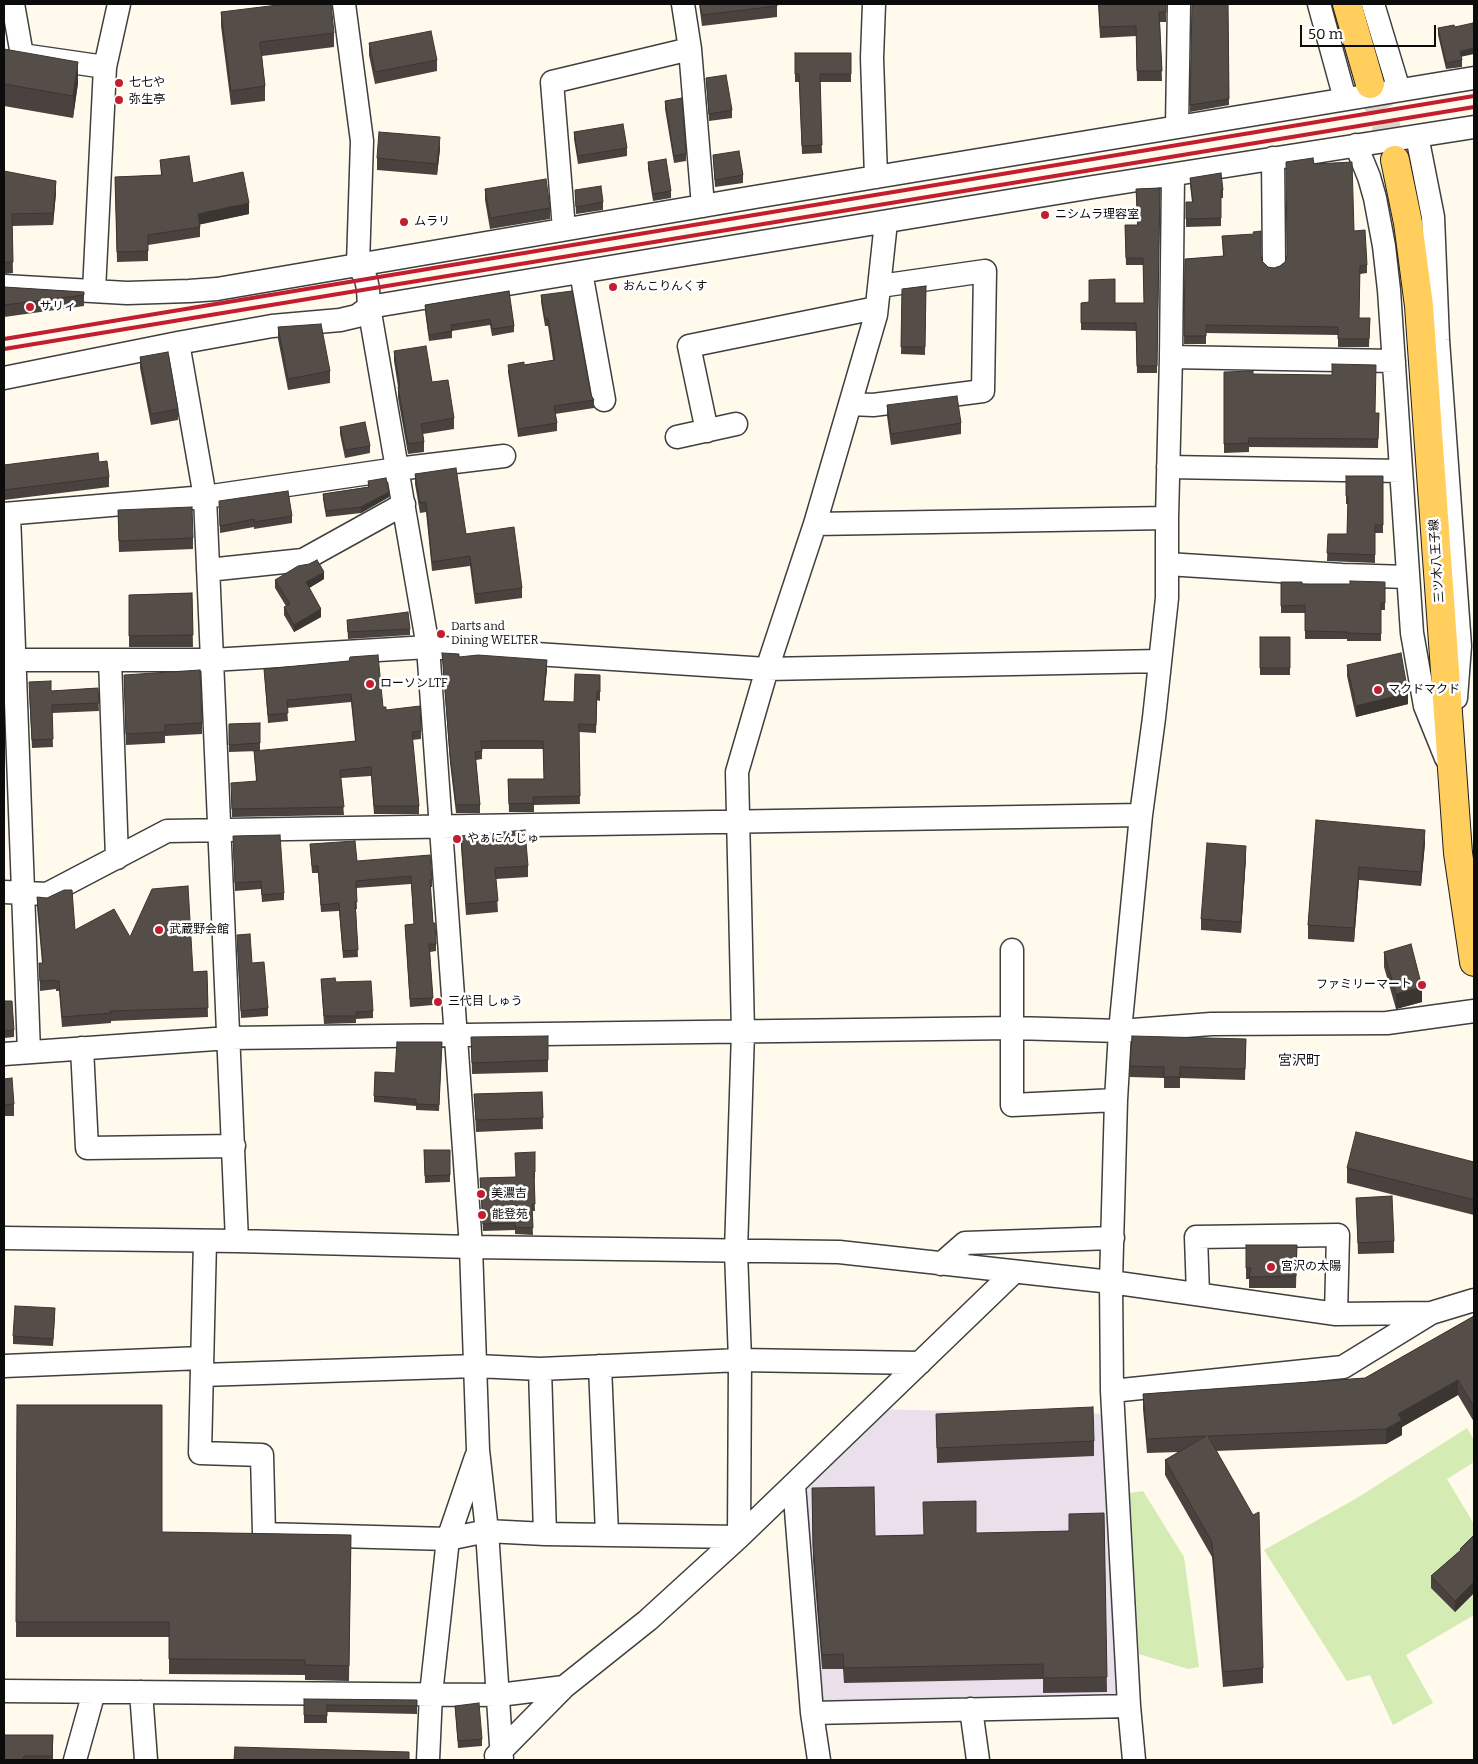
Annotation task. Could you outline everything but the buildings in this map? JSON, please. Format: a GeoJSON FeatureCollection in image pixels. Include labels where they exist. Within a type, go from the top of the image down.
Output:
{"type":"FeatureCollection","features":[{"type":"Feature","properties":{"kind":"main road"},"geometry":{"type":"LineString","coordinates":[[1347,4],[1370,84]]}},
{"type":"Feature","properties":{"kind":"main road","name":"三ツ木八王子線"},"geometry":{"type":"LineString","coordinates":[[1394,160],[1408,223],[1419,306],[1451,770],[1458,853],[1474,962]]}},
{"type":"Feature","properties":{"kind":"street"},"geometry":{"type":"LineString","coordinates":[[13,4],[22,55],[105,67]]}},
{"type":"Feature","properties":{"kind":"street"},"geometry":{"type":"LineString","coordinates":[[94,291],[105,67],[119,4]]}},
{"type":"Feature","properties":{"kind":"street"},"geometry":{"type":"LineString","coordinates":[[344,4],[362,141],[358,264],[367,284],[368,307],[428,647],[471,1247],[478,1450],[487,1531],[499,1694],[498,1757]]}},
{"type":"Feature","properties":{"kind":"street"},"geometry":{"type":"LineString","coordinates":[[683,4],[690,49],[703,206]]}},
{"type":"Feature","properties":{"kind":"street"},"geometry":{"type":"LineString","coordinates":[[874,4],[872,58],[876,177]]}},
{"type":"Feature","properties":{"kind":"street"},"geometry":{"type":"LineString","coordinates":[[1177,127],[1179,4]]}},
{"type":"Feature","properties":{"kind":"street"},"geometry":{"type":"LineString","coordinates":[[1319,4],[1345,98]]}},
{"type":"Feature","properties":{"kind":"street"},"geometry":{"type":"LineString","coordinates":[[1373,4],[1399,90]]}},
{"type":"Feature","properties":{"kind":"street"},"geometry":{"type":"LineString","coordinates":[[564,229],[552,82],[690,49]]}},
{"type":"Feature","properties":{"kind":"street"},"geometry":{"type":"LineString","coordinates":[[4,286],[127,293],[217,289],[564,229],[1474,78]]}},
{"type":"Feature","properties":{"kind":"street"},"geometry":{"type":"LineString","coordinates":[[4,378],[178,342],[272,326],[340,320],[357,316],[368,307],[1173,174],[1474,127]]}},
{"type":"Feature","properties":{"kind":"street"},"geometry":{"type":"LineString","coordinates":[[1417,136],[1433,217],[1438,340],[1460,646],[1451,770]]}},
{"type":"Feature","properties":{"kind":"street"},"geometry":{"type":"LineString","coordinates":[[1356,145],[1369,177],[1381,228],[1389,290],[1414,640],[1426,706],[1451,770]]}},
{"type":"Feature","properties":{"kind":"street"},"geometry":{"type":"LineString","coordinates":[[1273,158],[1274,264]]}},
{"type":"Feature","properties":{"kind":"street"},"geometry":{"type":"LineString","coordinates":[[1134,1760],[1129,1706],[1112,1391],[1111,1282],[1116,1100],[1120,1031],[1141,815],[1167,598],[1166,518],[1171,357],[1173,174]]}},
{"type":"Feature","properties":{"kind":"street"},"geometry":{"type":"LineString","coordinates":[[739,1537],[740,1360],[736,1252],[743,1032],[737,772],[767,668],[815,524],[876,315],[886,222]]}},
{"type":"Feature","properties":{"kind":"street"},"geometry":{"type":"LineString","coordinates":[[581,272],[604,400]]}},
{"type":"Feature","properties":{"kind":"street"},"geometry":{"type":"LineString","coordinates":[[850,404],[873,405],[983,391],[985,272],[880,286]]}},
{"type":"Feature","properties":{"kind":"street"},"geometry":{"type":"LineString","coordinates":[[707,431],[689,346],[876,308]]}},
{"type":"Feature","properties":{"kind":"street"},"geometry":{"type":"LineString","coordinates":[[178,342],[205,497],[237,1240]]}},
{"type":"Feature","properties":{"kind":"street"},"geometry":{"type":"LineString","coordinates":[[1171,357],[1394,361]]}},
{"type":"Feature","properties":{"kind":"street"},"geometry":{"type":"LineString","coordinates":[[677,437],[736,424]]}},
{"type":"Feature","properties":{"kind":"street"},"geometry":{"type":"LineString","coordinates":[[29,1052],[13,892],[6,514],[205,497],[397,469],[504,456]]}},
{"type":"Feature","properties":{"kind":"street"},"geometry":{"type":"LineString","coordinates":[[1168,467],[1401,471]]}},
{"type":"Feature","properties":{"kind":"street"},"geometry":{"type":"LineString","coordinates":[[208,570],[303,560],[404,504]]}},
{"type":"Feature","properties":{"kind":"street"},"geometry":{"type":"LineString","coordinates":[[815,524],[1166,518]]}},
{"type":"Feature","properties":{"kind":"street"},"geometry":{"type":"LineString","coordinates":[[1167,564],[1342,576],[1408,577]]}},
{"type":"Feature","properties":{"kind":"street"},"geometry":{"type":"LineString","coordinates":[[1414,640],[1419,643],[1442,644]]}},
{"type":"Feature","properties":{"kind":"street"},"geometry":{"type":"LineString","coordinates":[[9,660],[212,660],[428,647],[767,668],[1160,661]]}},
{"type":"Feature","properties":{"kind":"street"},"geometry":{"type":"LineString","coordinates":[[110,660],[117,858]]}},
{"type":"Feature","properties":{"kind":"street"},"geometry":{"type":"LineString","coordinates":[[13,892],[48,894],[167,831],[1141,815]]}},
{"type":"Feature","properties":{"kind":"street"},"geometry":{"type":"LineString","coordinates":[[1012,950],[1012,1105],[1116,1100]]}},
{"type":"Feature","properties":{"kind":"street"},"geometry":{"type":"LineString","coordinates":[[4,1054],[229,1038],[1013,1028],[1120,1031],[1212,1024],[1386,1023],[1474,1010]]}},
{"type":"Feature","properties":{"kind":"street"},"geometry":{"type":"LineString","coordinates":[[82,1048],[87,1148],[234,1146]]}},
{"type":"Feature","properties":{"kind":"street"},"geometry":{"type":"LineString","coordinates":[[1198,1294],[1196,1237],[1338,1235],[1336,1314]]}},
{"type":"Feature","properties":{"kind":"street"},"geometry":{"type":"LineString","coordinates":[[4,1238],[237,1240],[471,1247],[839,1252],[1111,1282],[1336,1314],[1432,1313]]}},
{"type":"Feature","properties":{"kind":"street"},"geometry":{"type":"LineString","coordinates":[[940,1264],[965,1243],[1113,1238]]}},
{"type":"Feature","properties":{"kind":"street"},"geometry":{"type":"LineString","coordinates":[[205,1241],[200,1453],[262,1455],[264,1534],[448,1539],[487,1531],[545,1534],[739,1537]]}},
{"type":"Feature","properties":{"kind":"street"},"geometry":{"type":"LineString","coordinates":[[498,1757],[564,1687],[648,1620],[739,1537],[1014,1272]]}},
{"type":"Feature","properties":{"kind":"street"},"geometry":{"type":"LineString","coordinates":[[1112,1391],[1343,1368],[1432,1313],[1474,1300]]}},
{"type":"Feature","properties":{"kind":"street"},"geometry":{"type":"LineString","coordinates":[[4,1366],[476,1366],[540,1369],[740,1360],[920,1363]]}},
{"type":"Feature","properties":{"kind":"street"},"geometry":{"type":"LineString","coordinates":[[600,1366],[607,1534]]}},
{"type":"Feature","properties":{"kind":"street"},"geometry":{"type":"LineString","coordinates":[[540,1369],[545,1534]]}},
{"type":"Feature","properties":{"kind":"street"},"geometry":{"type":"LineString","coordinates":[[428,1760],[431,1694],[448,1539],[478,1450]]}},
{"type":"Feature","properties":{"kind":"street"},"geometry":{"type":"LineString","coordinates":[[794,1485],[812,1713],[819,1760]]}},
{"type":"Feature","properties":{"kind":"street"},"geometry":{"type":"LineString","coordinates":[[4,1691],[499,1694],[564,1687]]}},
{"type":"Feature","properties":{"kind":"street"},"geometry":{"type":"LineString","coordinates":[[75,1760],[94,1692]]}},
{"type":"Feature","properties":{"kind":"street"},"geometry":{"type":"LineString","coordinates":[[141,1692],[146,1760]]}},
{"type":"Feature","properties":{"kind":"street"},"geometry":{"type":"LineString","coordinates":[[812,1713],[1129,1706]]}},
{"type":"Feature","properties":{"kind":"street"},"geometry":{"type":"LineString","coordinates":[[971,1709],[978,1760]]}},
{"type":"Feature","properties":{"kind":"shaded area"},"geometry":{"type":"Polygon","coordinates":[[[866,1409],[1107,1414],[1119,1697],[813,1707],[798,1473],[866,1409]]]}},
{"type":"Feature","properties":{"kind":"green space"},"geometry":{"type":"Polygon","coordinates":[[[1467,1428],[1474,1440],[1474,1462],[1447,1479],[1474,1524],[1474,1615],[1406,1655],[1433,1703],[1393,1725],[1370,1675],[1347,1681],[1264,1550],[1357,1498],[1467,1428]]]}},
{"type":"Feature","properties":{"kind":"green space"},"geometry":{"type":"Polygon","coordinates":[[[1143,1491],[1184,1557],[1199,1667],[1188,1669],[1139,1654],[1130,1493],[1143,1491]]]}},
{"type":"Feature","properties":{"kind":"tunnel"},"geometry":{"type":"LineString","coordinates":[[1370,84],[1385,122],[1395,160]]}},
{"type":"Feature","properties":{"kind":"railway"},"geometry":{"type":"LineString","coordinates":[[4,339],[1474,96]]}},
{"type":"Feature","properties":{"kind":"railway"},"geometry":{"type":"LineString","coordinates":[[4,349],[1474,107]]}},
{"type":"Feature","properties":{"kind":"place","name":"七七や"},"geometry":{"type":"Point","coordinates":[119,83]}},
{"type":"Feature","properties":{"kind":"place","name":"弥生亭"},"geometry":{"type":"Point","coordinates":[119,100]}},
{"type":"Feature","properties":{"kind":"place","name":"ニシムラ理容室"},"geometry":{"type":"Point","coordinates":[1045,215]}},
{"type":"Feature","properties":{"kind":"place","name":"ムラリ"},"geometry":{"type":"Point","coordinates":[404,222]}},
{"type":"Feature","properties":{"kind":"place","name":"おんこりんくす"},"geometry":{"type":"Point","coordinates":[613,287]}},
{"type":"Feature","properties":{"kind":"place","name":"サリィ"},"geometry":{"type":"Point","coordinates":[30,307]}},
{"type":"Feature","properties":{"kind":"place","name":"Darts and Dining WELTER"},"geometry":{"type":"Point","coordinates":[441,634]}},
{"type":"Feature","properties":{"kind":"place","name":"ローソンLTF"},"geometry":{"type":"Point","coordinates":[370,684]}},
{"type":"Feature","properties":{"kind":"place","name":"マクドマクド"},"geometry":{"type":"Point","coordinates":[1378,690]}},
{"type":"Feature","properties":{"kind":"place","name":"やぁにんじゅ"},"geometry":{"type":"Point","coordinates":[457,839]}},
{"type":"Feature","properties":{"kind":"place","name":"武蔵野会館"},"geometry":{"type":"Point","coordinates":[159,930]}},
{"type":"Feature","properties":{"kind":"place","name":"ファミリーマート"},"geometry":{"type":"Point","coordinates":[1422,985]}},
{"type":"Feature","properties":{"kind":"place","name":"三代目 しゅう"},"geometry":{"type":"Point","coordinates":[438,1002]}},
{"type":"Feature","properties":{"kind":"place","name":"美濃吉"},"geometry":{"type":"Point","coordinates":[481,1194]}},
{"type":"Feature","properties":{"kind":"place","name":"能登苑"},"geometry":{"type":"Point","coordinates":[482,1215]}},
{"type":"Feature","properties":{"kind":"place","name":"宮沢の太陽"},"geometry":{"type":"Point","coordinates":[1271,1267]}},
{"type":"Feature","properties":{"kind":"district","name":"宮沢町"},"geometry":{"type":"Point","coordinates":[1299,1061]}}]}
